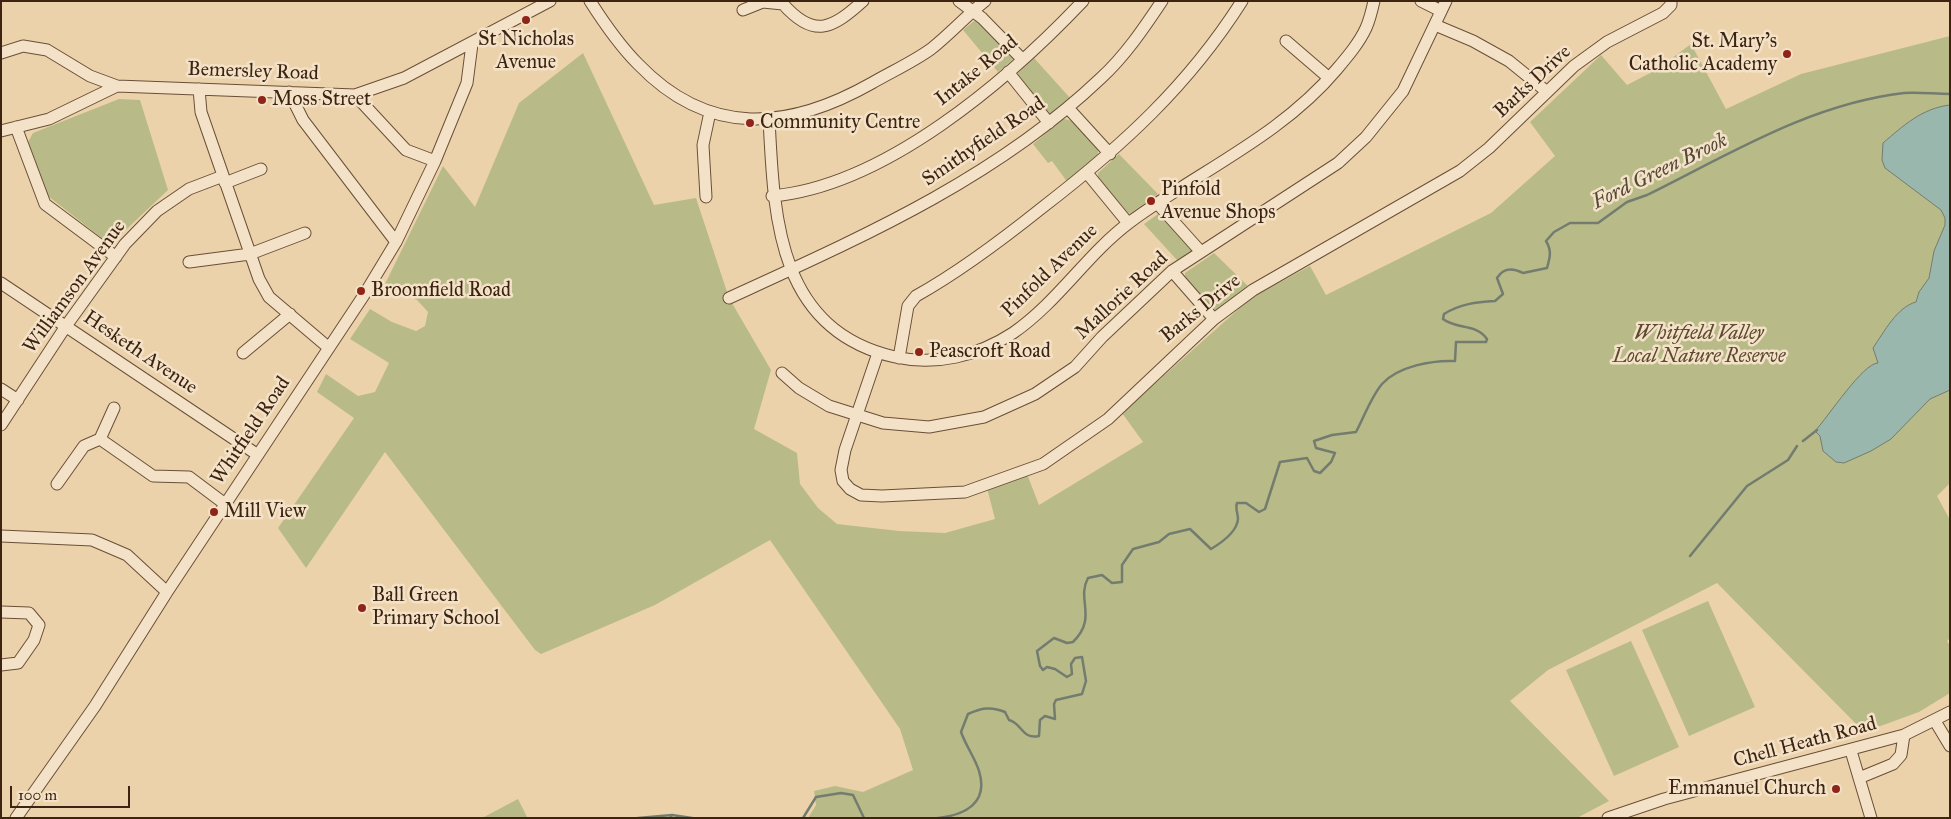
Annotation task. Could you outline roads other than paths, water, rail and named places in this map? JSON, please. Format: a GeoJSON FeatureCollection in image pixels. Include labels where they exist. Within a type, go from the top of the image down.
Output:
{"type":"FeatureCollection","features":[{"type":"Feature","properties":{"kind":"street","name":"Bemersley Road"},"geometry":{"type":"LineString","coordinates":[[1,131],[49,119],[117,86],[355,95],[404,78],[472,44],[550,1]]}},
{"type":"Feature","properties":{"kind":"street"},"geometry":{"type":"LineString","coordinates":[[590,1],[638,64],[665,88],[710,112],[736,118],[769,119],[798,115],[838,101],[862,89],[930,49],[985,1]]}},
{"type":"Feature","properties":{"kind":"street"},"geometry":{"type":"LineString","coordinates":[[743,10],[763,2],[784,3],[794,17],[807,26],[823,28],[841,21],[863,1]]}},
{"type":"Feature","properties":{"kind":"street"},"geometry":{"type":"LineString","coordinates":[[959,1],[982,18],[1022,59]]}},
{"type":"Feature","properties":{"kind":"street","name":"Intake Road"},"geometry":{"type":"LineString","coordinates":[[772,196],[799,194],[857,172],[915,142],[972,102],[1008,72],[1056,30],[1083,1]]}},
{"type":"Feature","properties":{"kind":"street","name":"Smithyfield Road"},"geometry":{"type":"LineString","coordinates":[[729,298],[878,228],[960,185],[1049,123],[1103,77],[1138,37],[1162,1]]}},
{"type":"Feature","properties":{"kind":"street"},"geometry":{"type":"LineString","coordinates":[[899,358],[908,306],[916,296],[998,243],[1110,154],[1159,108],[1230,21],[1242,1]]}},
{"type":"Feature","properties":{"kind":"street","name":"Pinfold Avenue"},"geometry":{"type":"LineString","coordinates":[[769,119],[772,196],[783,248],[802,292],[819,314],[853,342],[878,353],[899,358],[934,361],[960,357],[998,342],[1033,318],[1100,248],[1128,223],[1275,127],[1329,78],[1355,48],[1366,28],[1374,1]]}},
{"type":"Feature","properties":{"kind":"street"},"geometry":{"type":"LineString","coordinates":[[1420,1],[1443,6]]}},
{"type":"Feature","properties":{"kind":"street","name":"Barks Drive"},"geometry":{"type":"LineString","coordinates":[[878,353],[841,470],[843,481],[850,489],[860,495],[882,496],[965,492],[1043,464],[1108,418],[1214,319],[1253,290],[1460,171],[1490,148],[1546,91],[1574,66],[1607,42],[1663,13],[1671,5],[1671,1]]}},
{"type":"Feature","properties":{"kind":"street","name":"Mallorie Road"},"geometry":{"type":"LineString","coordinates":[[782,373],[799,388],[828,406],[883,423],[929,427],[984,417],[1035,394],[1075,367],[1102,337],[1172,271],[1338,163],[1366,137],[1403,91],[1443,6]]}},
{"type":"Feature","properties":{"kind":"street"},"geometry":{"type":"LineString","coordinates":[[1435,25],[1472,41],[1509,61],[1546,91]]}},
{"type":"Feature","properties":{"kind":"street"},"geometry":{"type":"LineString","coordinates":[[1286,41],[1329,78]]}},
{"type":"Feature","properties":{"kind":"street","name":"Whitfield Road"},"geometry":{"type":"LineString","coordinates":[[16,818],[95,706],[166,592],[329,348],[396,242],[435,162],[468,83],[472,44]]}},
{"type":"Feature","properties":{"kind":"street"},"geometry":{"type":"LineString","coordinates":[[1,53],[23,46],[47,50],[90,76],[117,86]]}},
{"type":"Feature","properties":{"kind":"street"},"geometry":{"type":"LineString","coordinates":[[1008,72],[1049,123]]}},
{"type":"Feature","properties":{"kind":"street"},"geometry":{"type":"LineString","coordinates":[[199,89],[201,112],[259,279],[269,297],[329,348]]}},
{"type":"Feature","properties":{"kind":"street"},"geometry":{"type":"LineString","coordinates":[[289,92],[303,120],[396,242]]}},
{"type":"Feature","properties":{"kind":"street"},"geometry":{"type":"LineString","coordinates":[[355,95],[406,150],[435,162]]}},
{"type":"Feature","properties":{"kind":"street"},"geometry":{"type":"LineString","coordinates":[[1068,108],[1110,154]]}},
{"type":"Feature","properties":{"kind":"street"},"geometry":{"type":"LineString","coordinates":[[706,197],[703,145],[710,112]]}},
{"type":"Feature","properties":{"kind":"street"},"geometry":{"type":"LineString","coordinates":[[16,127],[45,204],[116,257]]}},
{"type":"Feature","properties":{"kind":"street","name":"Williamson Avenue"},"geometry":{"type":"LineString","coordinates":[[1,425],[66,326],[116,257],[157,211],[189,189],[261,169]]}},
{"type":"Feature","properties":{"kind":"street"},"geometry":{"type":"LineString","coordinates":[[1087,173],[1128,223]]}},
{"type":"Feature","properties":{"kind":"street"},"geometry":{"type":"LineString","coordinates":[[1157,203],[1201,252]]}},
{"type":"Feature","properties":{"kind":"street"},"geometry":{"type":"LineString","coordinates":[[189,262],[250,254],[305,233]]}},
{"type":"Feature","properties":{"kind":"street"},"geometry":{"type":"LineString","coordinates":[[1172,271],[1214,319]]}},
{"type":"Feature","properties":{"kind":"street","name":"Hesketh Avenue"},"geometry":{"type":"LineString","coordinates":[[1,283],[258,455]]}},
{"type":"Feature","properties":{"kind":"street"},"geometry":{"type":"LineString","coordinates":[[243,353],[290,314]]}},
{"type":"Feature","properties":{"kind":"street"},"geometry":{"type":"LineString","coordinates":[[1,389],[18,400]]}},
{"type":"Feature","properties":{"kind":"street"},"geometry":{"type":"LineString","coordinates":[[57,484],[84,446],[100,438],[114,408]]}},
{"type":"Feature","properties":{"kind":"street"},"geometry":{"type":"LineString","coordinates":[[100,438],[154,476],[189,477],[225,504]]}},
{"type":"Feature","properties":{"kind":"street"},"geometry":{"type":"LineString","coordinates":[[1,536],[92,540],[127,555],[166,592]]}},
{"type":"Feature","properties":{"kind":"street"},"geometry":{"type":"LineString","coordinates":[[1,612],[29,612],[38,624],[34,640],[18,664],[1,665]]}},
{"type":"Feature","properties":{"kind":"street","name":"Chell Heath Road"},"geometry":{"type":"LineString","coordinates":[[1608,818],[1664,799],[1851,751],[1904,735],[1950,712]]}},
{"type":"Feature","properties":{"kind":"street"},"geometry":{"type":"LineString","coordinates":[[1934,721],[1950,746]]}},
{"type":"Feature","properties":{"kind":"street"},"geometry":{"type":"LineString","coordinates":[[1858,778],[1893,764],[1901,756],[1904,735]]}},
{"type":"Feature","properties":{"kind":"street"},"geometry":{"type":"LineString","coordinates":[[1851,751],[1871,818]]}},
{"type":"Feature","properties":{"kind":"water"},"geometry":{"type":"Polygon","coordinates":[[[1950,105],[1950,390],[1930,399],[1891,439],[1871,451],[1844,463],[1836,462],[1823,451],[1820,436],[1815,431],[1855,381],[1872,365],[1878,363],[1873,348],[1897,315],[1903,309],[1916,302],[1919,292],[1929,278],[1934,251],[1945,225],[1945,218],[1941,210],[1885,168],[1882,160],[1883,143],[1906,124],[1922,114],[1950,105]]]}},
{"type":"Feature","properties":{"kind":"waterway","name":"Ford Green Brook"},"geometry":{"type":"LineString","coordinates":[[938,818],[957,814],[965,810],[978,799],[981,791],[979,771],[961,732],[968,714],[986,708],[1000,710],[1005,712],[1009,720],[1017,724],[1029,736],[1039,736],[1040,720],[1045,716],[1055,719],[1054,704],[1056,700],[1082,694],[1086,681],[1082,657],[1075,658],[1071,664],[1072,674],[1067,677],[1055,669],[1047,667],[1043,670],[1040,666],[1037,651],[1054,638],[1067,643],[1073,642],[1080,633],[1086,617],[1084,594],[1088,578],[1102,575],[1112,583],[1122,582],[1122,565],[1133,549],[1159,542],[1169,534],[1190,529],[1211,549],[1224,540],[1235,528],[1238,519],[1237,503],[1246,503],[1259,512],[1265,509],[1280,462],[1307,458],[1314,471],[1320,473],[1331,462],[1335,453],[1316,448],[1314,441],[1332,435],[1356,432],[1374,395],[1389,378],[1416,365],[1455,361],[1456,342],[1486,342],[1487,339],[1483,334],[1448,322],[1443,319],[1444,314],[1468,304],[1495,301],[1503,294],[1497,278],[1506,270],[1512,269],[1523,273],[1547,268],[1550,254],[1546,241],[1554,232],[1570,223],[1598,223],[1627,202],[1647,195],[1740,148],[1803,119],[1869,99],[1904,93],[1950,94]]}},
{"type":"Feature","properties":{"kind":"waterway"},"geometry":{"type":"LineString","coordinates":[[1803,441],[1817,430]]}},
{"type":"Feature","properties":{"kind":"waterway"},"geometry":{"type":"LineString","coordinates":[[1690,556],[1747,486],[1788,460],[1797,446]]}},
{"type":"Feature","properties":{"kind":"waterway","name":"Ford Green Brook"},"geometry":{"type":"LineString","coordinates":[[803,818],[816,797],[841,793],[853,795],[864,818]]}},
{"type":"Feature","properties":{"kind":"waterway","name":"Ford Green Brook"},"geometry":{"type":"LineString","coordinates":[[638,818],[672,815]]}},
{"type":"Feature","properties":{"kind":"waterway","name":"Ford Green Brook"},"geometry":{"type":"LineString","coordinates":[[670,818],[672,815],[692,818]]}},
{"type":"Feature","properties":{"kind":"place","name":"St Nicholas Avenue"},"geometry":{"type":"Point","coordinates":[526,20]}},
{"type":"Feature","properties":{"kind":"place","name":"St. Mary's Catholic Academy"},"geometry":{"type":"Point","coordinates":[1787,54]}},
{"type":"Feature","properties":{"kind":"place","name":"Moss Street"},"geometry":{"type":"Point","coordinates":[262,100]}},
{"type":"Feature","properties":{"kind":"place","name":"Community Centre"},"geometry":{"type":"Point","coordinates":[750,123]}},
{"type":"Feature","properties":{"kind":"place","name":"Pinfold Avenue Shops"},"geometry":{"type":"Point","coordinates":[1151,201]}},
{"type":"Feature","properties":{"kind":"place","name":"Broomfield Road"},"geometry":{"type":"Point","coordinates":[361,291]}},
{"type":"Feature","properties":{"kind":"place","name":"Peascroft Road"},"geometry":{"type":"Point","coordinates":[919,352]}},
{"type":"Feature","properties":{"kind":"place","name":"Mill View"},"geometry":{"type":"Point","coordinates":[214,512]}},
{"type":"Feature","properties":{"kind":"place","name":"Ball Green Primary School"},"geometry":{"type":"Point","coordinates":[362,608]}},
{"type":"Feature","properties":{"kind":"place","name":"Emmanuel Church"},"geometry":{"type":"Point","coordinates":[1836,789]}},
{"type":"Feature","properties":{"kind":"park label","name":"Whitfield Valley Local Nature Reserve"},"geometry":{"type":"Point","coordinates":[1699,346]}}]}
